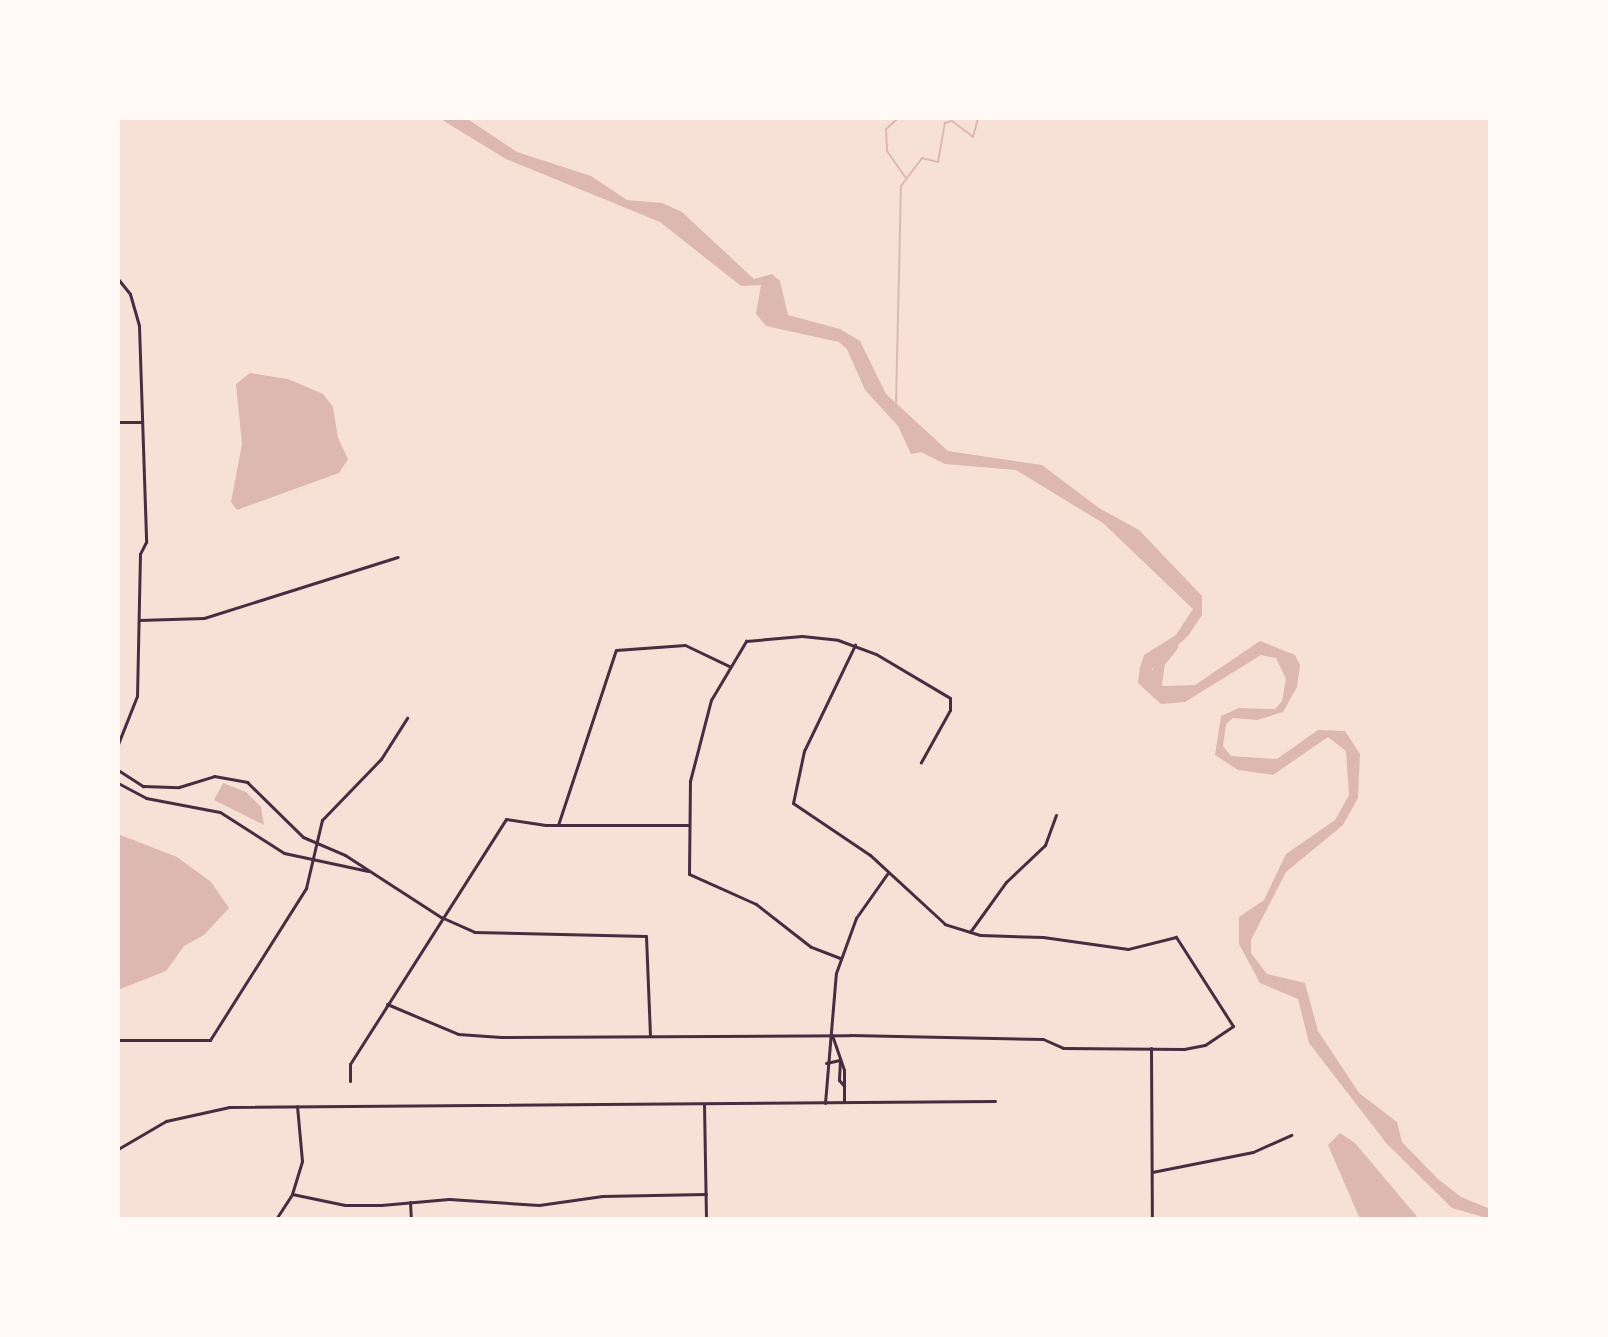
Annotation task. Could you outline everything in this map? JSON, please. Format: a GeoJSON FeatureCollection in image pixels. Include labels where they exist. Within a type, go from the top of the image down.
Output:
{"type":"FeatureCollection","features":[{"type":"Feature","properties":{"kind":"street"},"geometry":{"type":"LineString","coordinates":[[118,279],[130,294],[139,326],[146,542],[140,554],[137,696],[118,744]]}},
{"type":"Feature","properties":{"kind":"street"},"geometry":{"type":"LineString","coordinates":[[118,422],[143,422]]}},
{"type":"Feature","properties":{"kind":"street"},"geometry":{"type":"LineString","coordinates":[[139,620],[204,618],[398,557]]}},
{"type":"Feature","properties":{"kind":"street"},"geometry":{"type":"LineString","coordinates":[[840,958],[811,947],[756,904],[689,874],[689,825],[698,740],[729,666],[746,641],[802,636],[855,645],[950,698],[950,710],[921,762]]}},
{"type":"Feature","properties":{"kind":"street"},"geometry":{"type":"LineString","coordinates":[[558,825],[616,650],[685,645],[729,666]]}},
{"type":"Feature","properties":{"kind":"street"},"geometry":{"type":"LineString","coordinates":[[387,1004],[458,1034],[1043,1039],[1063,1048],[1151,1048],[1205,1045],[1233,1026],[1176,937],[1128,949],[970,932],[945,924],[889,872],[793,803],[808,741],[855,645]]}},
{"type":"Feature","properties":{"kind":"street"},"geometry":{"type":"LineString","coordinates":[[118,1040],[210,1040],[306,888],[315,841],[329,809],[381,759],[407,718]]}},
{"type":"Feature","properties":{"kind":"street"},"geometry":{"type":"LineString","coordinates":[[118,770],[143,786],[179,787],[214,776],[247,782],[285,822],[315,841],[372,872],[441,917],[488,934],[646,936],[650,1036]]}},
{"type":"Feature","properties":{"kind":"street"},"geometry":{"type":"LineString","coordinates":[[118,783],[146,798],[208,807],[273,849],[372,872]]}},
{"type":"Feature","properties":{"kind":"street"},"geometry":{"type":"LineString","coordinates":[[970,932],[1006,882],[1045,845],[1056,815]]}},
{"type":"Feature","properties":{"kind":"street"},"geometry":{"type":"LineString","coordinates":[[350,1081],[350,1064],[506,819],[558,825],[689,825]]}},
{"type":"Feature","properties":{"kind":"street"},"geometry":{"type":"LineString","coordinates":[[825,1103],[826,1063],[840,958],[856,918],[889,872]]}},
{"type":"Feature","properties":{"kind":"street"},"geometry":{"type":"LineString","coordinates":[[832,1035],[840,1060],[839,1080],[844,1086],[844,1102]]}},
{"type":"Feature","properties":{"kind":"street"},"geometry":{"type":"LineString","coordinates":[[1151,1048],[1152,1219]]}},
{"type":"Feature","properties":{"kind":"street"},"geometry":{"type":"LineString","coordinates":[[826,1063],[840,1060]]}},
{"type":"Feature","properties":{"kind":"street"},"geometry":{"type":"LineString","coordinates":[[118,1149],[186,1115],[229,1107],[995,1101]]}},
{"type":"Feature","properties":{"kind":"street"},"geometry":{"type":"LineString","coordinates":[[704,1104],[706,1219]]}},
{"type":"Feature","properties":{"kind":"street"},"geometry":{"type":"LineString","coordinates":[[276,1219],[292,1194],[303,1149],[297,1106]]}},
{"type":"Feature","properties":{"kind":"street"},"geometry":{"type":"LineString","coordinates":[[1152,1172],[1253,1152],[1291,1135]]}},
{"type":"Feature","properties":{"kind":"street"},"geometry":{"type":"LineString","coordinates":[[292,1194],[345,1205],[449,1199],[539,1205],[602,1196],[706,1194]]}},
{"type":"Feature","properties":{"kind":"street"},"geometry":{"type":"LineString","coordinates":[[410,1202],[411,1219]]}},
{"type":"Feature","properties":{"kind":"shaded area"},"geometry":{"type":"Polygon","coordinates":[[[439,118],[466,118],[517,152],[591,176],[627,200],[662,203],[682,212],[754,279],[772,274],[780,281],[788,315],[840,329],[860,341],[886,394],[948,451],[1042,465],[1099,508],[1139,530],[1202,596],[1202,615],[1188,636],[1152,669],[1162,686],[1195,685],[1260,641],[1295,655],[1300,665],[1297,687],[1283,712],[1257,720],[1233,718],[1226,724],[1223,746],[1231,756],[1277,759],[1318,730],[1345,731],[1360,754],[1358,798],[1343,825],[1286,872],[1251,940],[1251,953],[1267,974],[1305,983],[1318,1031],[1359,1093],[1397,1122],[1402,1142],[1438,1179],[1461,1197],[1490,1209],[1490,1219],[1452,1208],[1387,1144],[1309,1043],[1298,999],[1260,983],[1239,944],[1239,917],[1264,900],[1286,854],[1335,820],[1349,795],[1346,751],[1328,737],[1273,775],[1238,770],[1215,755],[1221,716],[1239,708],[1275,709],[1282,701],[1286,679],[1276,658],[1261,655],[1185,702],[1161,704],[1138,683],[1144,655],[1176,635],[1193,609],[1103,523],[1016,470],[945,464],[921,452],[911,454],[898,426],[865,390],[847,349],[839,342],[766,326],[756,314],[761,285],[741,286],[660,222],[506,159],[439,118]]]}},
{"type":"Feature","properties":{"kind":"shaded area"},"geometry":{"type":"Polygon","coordinates":[[[250,373],[288,379],[323,394],[333,407],[338,438],[348,459],[339,473],[237,510],[231,502],[242,444],[236,384],[250,373]]]}},
{"type":"Feature","properties":{"kind":"shaded area"},"geometry":{"type":"Polygon","coordinates":[[[223,783],[246,792],[261,807],[264,825],[214,800],[223,783]]]}},
{"type":"Feature","properties":{"kind":"shaded area"},"geometry":{"type":"Polygon","coordinates":[[[118,834],[177,857],[211,882],[229,908],[204,935],[184,946],[166,971],[118,990],[118,834]]]}},
{"type":"Feature","properties":{"kind":"shaded area"},"geometry":{"type":"Polygon","coordinates":[[[1340,1133],[1355,1143],[1419,1219],[1360,1219],[1328,1145],[1340,1133]]]}},
{"type":"Feature","properties":{"kind":"waterway"},"geometry":{"type":"LineString","coordinates":[[898,118],[886,129],[887,151],[905,177]]}},
{"type":"Feature","properties":{"kind":"waterway"},"geometry":{"type":"LineString","coordinates":[[896,405],[901,186],[922,158],[938,162],[945,123],[952,121],[973,137],[978,118]]}},
{"type":"Feature","properties":{"kind":"waterway"},"geometry":{"type":"LineString","coordinates":[[1155,691],[1159,662],[1172,646]]}}]}
